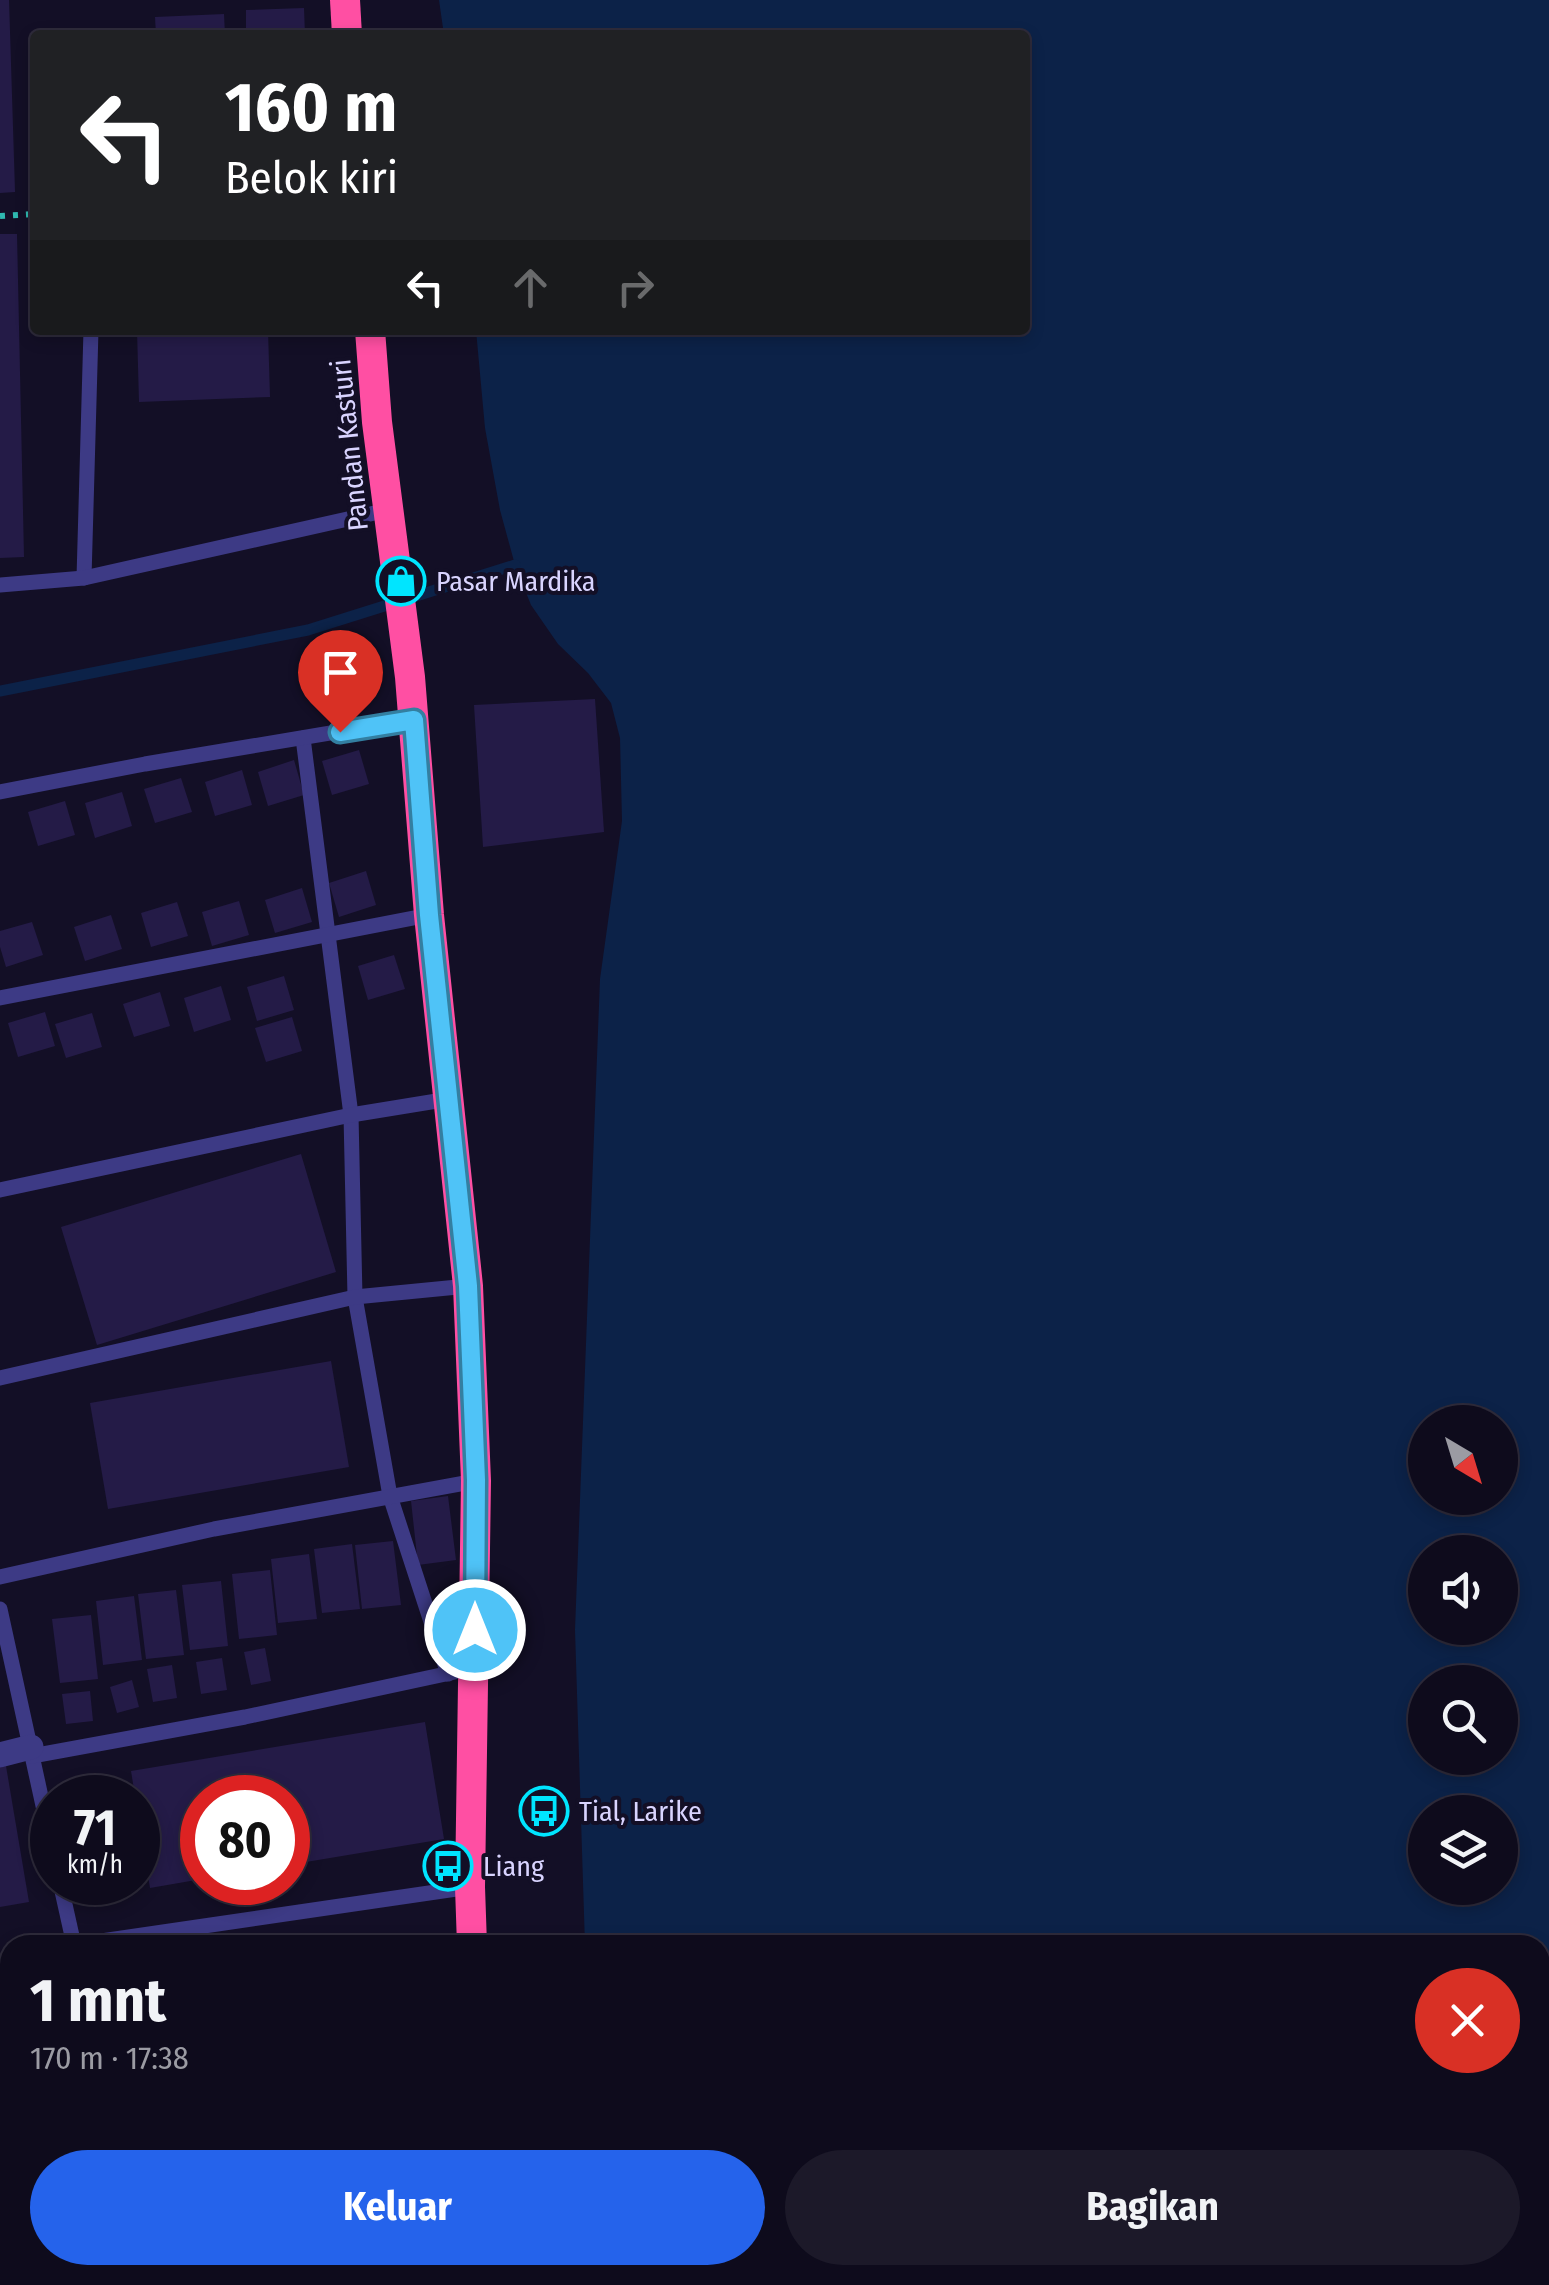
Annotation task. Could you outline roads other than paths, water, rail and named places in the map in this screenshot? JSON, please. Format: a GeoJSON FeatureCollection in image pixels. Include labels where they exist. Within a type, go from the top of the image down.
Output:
{"type":"FeatureCollection","features":[{"type":"Feature","properties":{"kind":"highway"},"geometry":{"type":"LineString","coordinates":[[345,0],[347,30]]}},
{"type":"Feature","properties":{"kind":"highway","name":"Pandan Kasturi"},"geometry":{"type":"LineString","coordinates":[[370,335],[410,676],[429,915],[468,1286],[476,1480],[461,1671],[472,1935]]}},
{"type":"Feature","properties":{"kind":"street"},"geometry":{"type":"LineString","coordinates":[[0,1755],[32,1752]]}},
{"type":"Feature","properties":{"kind":"lane"},"geometry":{"type":"LineString","coordinates":[[84,578],[90,335]]}},
{"type":"Feature","properties":{"kind":"lane"},"geometry":{"type":"LineString","coordinates":[[0,585],[84,578],[388,510]]}},
{"type":"Feature","properties":{"kind":"lane"},"geometry":{"type":"LineString","coordinates":[[0,792],[414,720]]}},
{"type":"Feature","properties":{"kind":"lane"},"geometry":{"type":"LineString","coordinates":[[32,1752],[245,1717],[461,1671],[390,1496],[355,1296],[351,1115],[303,738]]}},
{"type":"Feature","properties":{"kind":"lane"},"geometry":{"type":"LineString","coordinates":[[0,998],[429,915]]}},
{"type":"Feature","properties":{"kind":"lane"},"geometry":{"type":"LineString","coordinates":[[0,1190],[351,1115],[449,1099]]}},
{"type":"Feature","properties":{"kind":"lane"},"geometry":{"type":"LineString","coordinates":[[0,1378],[355,1296],[468,1286]]}},
{"type":"Feature","properties":{"kind":"lane"},"geometry":{"type":"LineString","coordinates":[[0,1577],[214,1528],[476,1480]]}},
{"type":"Feature","properties":{"kind":"lane"},"geometry":{"type":"LineString","coordinates":[[0,1608],[37,1775]]}},
{"type":"Feature","properties":{"kind":"lane"},"geometry":{"type":"LineString","coordinates":[[142,1935],[470,1887]]}},
{"type":"Feature","properties":{"kind":"lane"},"geometry":{"type":"LineString","coordinates":[[65,1905],[72,1935]]}},
{"type":"Feature","properties":{"kind":"water"},"geometry":{"type":"Polygon","coordinates":[[[439,0],[1549,0],[1549,1935],[585,1935],[575,1630],[600,979],[622,821],[620,738],[611,703],[558,644],[531,605],[500,510],[485,428],[476,335],[1030,335],[1030,30],[443,30],[439,0]]]}},
{"type":"Feature","properties":{"kind":"waterway"},"geometry":{"type":"LineString","coordinates":[[0,691],[308,630],[515,565]]}},
{"type":"Feature","properties":{"kind":"place","name":"Pasar Mardika"},"geometry":{"type":"Point","coordinates":[401,581]}},
{"type":"Feature","properties":{"kind":"place","name":"Tial, Larike"},"geometry":{"type":"Point","coordinates":[544,1811]}},
{"type":"Feature","properties":{"kind":"place","name":"Liang"},"geometry":{"type":"Point","coordinates":[448,1866]}}]}
